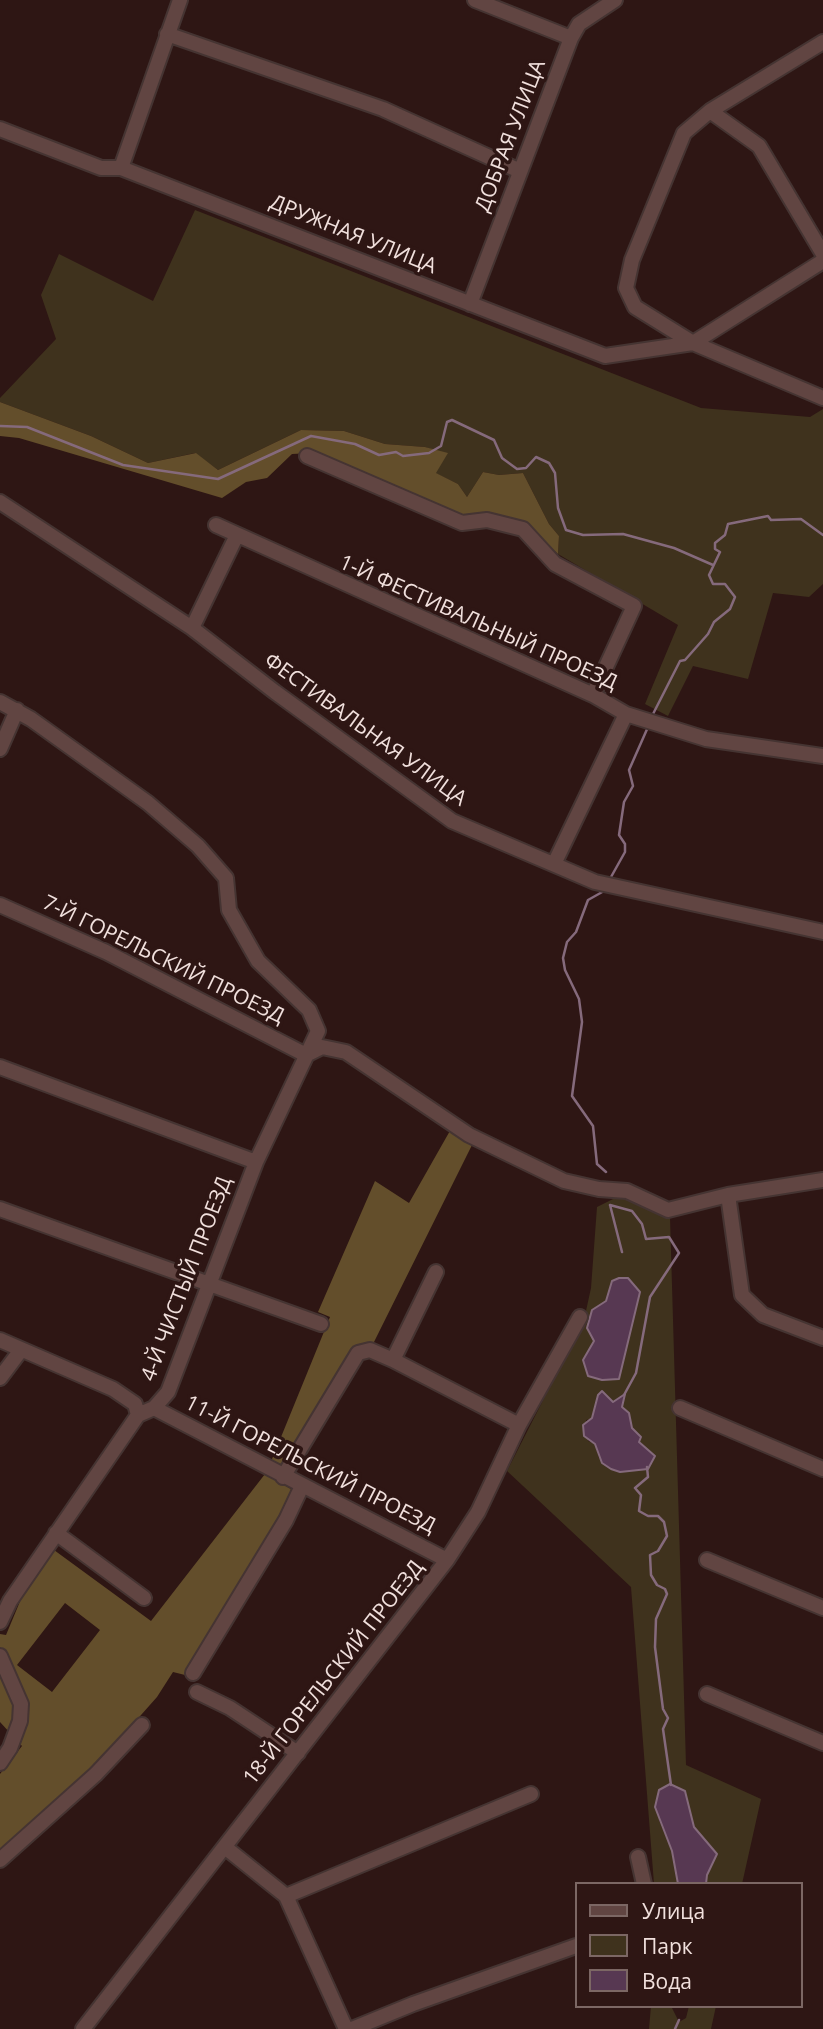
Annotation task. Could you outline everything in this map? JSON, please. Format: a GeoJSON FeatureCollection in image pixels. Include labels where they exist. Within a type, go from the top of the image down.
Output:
{"type":"FeatureCollection","features":[{"type":"Feature","properties":{"kind":"street"},"geometry":{"type":"LineString","coordinates":[[121,168],[180,0]]}},
{"type":"Feature","properties":{"kind":"street"},"geometry":{"type":"LineString","coordinates":[[475,0],[571,38]]}},
{"type":"Feature","properties":{"kind":"street","name":"ДОБРАЯ УЛИЦА"},"geometry":{"type":"LineString","coordinates":[[470,304],[571,38],[579,24],[615,0]]}},
{"type":"Feature","properties":{"kind":"street"},"geometry":{"type":"LineString","coordinates":[[167,34],[383,109],[520,171]]}},
{"type":"Feature","properties":{"kind":"street"},"geometry":{"type":"LineString","coordinates":[[823,42],[709,111],[684,133],[632,260],[626,288],[635,307],[693,343],[823,398]]}},
{"type":"Feature","properties":{"kind":"street"},"geometry":{"type":"LineString","coordinates":[[709,111],[759,146],[823,254]]}},
{"type":"Feature","properties":{"kind":"street","name":"ДРУЖНАЯ УЛИЦА"},"geometry":{"type":"LineString","coordinates":[[0,129],[102,168],[121,168],[605,356],[693,343]]}},
{"type":"Feature","properties":{"kind":"street"},"geometry":{"type":"LineString","coordinates":[[693,343],[823,261]]}},
{"type":"Feature","properties":{"kind":"street"},"geometry":{"type":"LineString","coordinates":[[307,456],[462,523],[487,520],[523,529],[555,564],[634,606],[593,695]]}},
{"type":"Feature","properties":{"kind":"street","name":"ФЕСТИВАЛЬНАЯ УЛИЦА"},"geometry":{"type":"LineString","coordinates":[[0,502],[192,628],[452,821],[595,882],[823,932]]}},
{"type":"Feature","properties":{"kind":"street","name":"1-Й ФЕСТИВАЛЬНЫЙ ПРОЕЗД"},"geometry":{"type":"LineString","coordinates":[[216,525],[593,695],[626,714],[554,864]]}},
{"type":"Feature","properties":{"kind":"street"},"geometry":{"type":"LineString","coordinates":[[192,628],[237,535]]}},
{"type":"Feature","properties":{"kind":"street","name":"4-Й ЧИСТЫЙ ПРОЕЗД"},"geometry":{"type":"LineString","coordinates":[[0,702],[17,710],[148,803],[198,846],[226,878],[229,910],[258,961],[309,1010],[318,1031],[256,1162],[168,1392],[154,1408],[138,1415]]}},
{"type":"Feature","properties":{"kind":"street"},"geometry":{"type":"LineString","coordinates":[[0,749],[17,710]]}},
{"type":"Feature","properties":{"kind":"street"},"geometry":{"type":"LineString","coordinates":[[626,714],[706,739],[823,756]]}},
{"type":"Feature","properties":{"kind":"street","name":"7-Й ГОРЕЛЬСКИЙ ПРОЕЗД"},"geometry":{"type":"LineString","coordinates":[[0,905],[106,952],[306,1055]]}},
{"type":"Feature","properties":{"kind":"street"},"geometry":{"type":"LineString","coordinates":[[306,1055],[322,1048],[346,1052],[469,1135],[564,1181],[598,1189],[627,1191],[668,1210],[728,1195],[823,1180]]}},
{"type":"Feature","properties":{"kind":"street"},"geometry":{"type":"LineString","coordinates":[[0,1066],[256,1162]]}},
{"type":"Feature","properties":{"kind":"street"},"geometry":{"type":"LineString","coordinates":[[728,1195],[742,1295],[763,1315],[823,1338]]}},
{"type":"Feature","properties":{"kind":"street"},"geometry":{"type":"LineString","coordinates":[[0,1209],[321,1324]]}},
{"type":"Feature","properties":{"kind":"street"},"geometry":{"type":"LineString","coordinates":[[393,1360],[436,1272]]}},
{"type":"Feature","properties":{"kind":"street","name":"18-Й ГОРЕЛЬСКИЙ ПРОЕЗД"},"geometry":{"type":"LineString","coordinates":[[83,2029],[447,1560],[478,1511],[519,1424],[580,1317]]}},
{"type":"Feature","properties":{"kind":"street"},"geometry":{"type":"LineString","coordinates":[[0,1340],[113,1389],[135,1404],[138,1415],[10,1601],[0,1622]]}},
{"type":"Feature","properties":{"kind":"street"},"geometry":{"type":"LineString","coordinates":[[0,1378],[21,1350]]}},
{"type":"Feature","properties":{"kind":"street"},"geometry":{"type":"LineString","coordinates":[[283,1477],[358,1353],[370,1350],[519,1424]]}},
{"type":"Feature","properties":{"kind":"street","name":"11-Й ГОРЕЛЬСКИЙ ПРОЕЗД"},"geometry":{"type":"LineString","coordinates":[[154,1408],[447,1560]]}},
{"type":"Feature","properties":{"kind":"street"},"geometry":{"type":"LineString","coordinates":[[680,1408],[823,1469]]}},
{"type":"Feature","properties":{"kind":"street"},"geometry":{"type":"LineString","coordinates":[[193,1672],[286,1520],[302,1486]]}},
{"type":"Feature","properties":{"kind":"street"},"geometry":{"type":"LineString","coordinates":[[56,1533],[144,1598]]}},
{"type":"Feature","properties":{"kind":"street"},"geometry":{"type":"LineString","coordinates":[[707,1560],[823,1608]]}},
{"type":"Feature","properties":{"kind":"street"},"geometry":{"type":"LineString","coordinates":[[0,1656],[21,1704],[20,1721],[10,1748],[0,1763]]}},
{"type":"Feature","properties":{"kind":"street"},"geometry":{"type":"LineString","coordinates":[[197,1692],[230,1708],[298,1754]]}},
{"type":"Feature","properties":{"kind":"street"},"geometry":{"type":"LineString","coordinates":[[708,1694],[823,1743]]}},
{"type":"Feature","properties":{"kind":"street"},"geometry":{"type":"LineString","coordinates":[[0,1860],[96,1774],[142,1725]]}},
{"type":"Feature","properties":{"kind":"street"},"geometry":{"type":"LineString","coordinates":[[0,1736],[10,1748]]}},
{"type":"Feature","properties":{"kind":"street"},"geometry":{"type":"LineString","coordinates":[[286,1896],[531,1794]]}},
{"type":"Feature","properties":{"kind":"street"},"geometry":{"type":"LineString","coordinates":[[226,1848],[286,1896],[346,2029]]}},
{"type":"Feature","properties":{"kind":"street"},"geometry":{"type":"LineString","coordinates":[[638,1857],[644,1882]]}},
{"type":"Feature","properties":{"kind":"street"},"geometry":{"type":"LineString","coordinates":[[352,2029],[413,2004],[574,1947]]}},
{"type":"Feature","properties":{"kind":"green space"},"geometry":{"type":"Polygon","coordinates":[[[195,210],[701,408],[810,417],[823,409],[823,584],[809,597],[773,593],[748,679],[693,666],[668,716],[645,704],[678,625],[558,554],[559,536],[549,524],[523,473],[499,475],[483,472],[467,497],[458,484],[435,473],[447,454],[425,447],[385,444],[344,431],[301,430],[218,470],[195,453],[148,463],[91,436],[0,402],[0,398],[56,339],[41,295],[59,254],[153,301],[195,210]]]}},
{"type":"Feature","properties":{"kind":"green space"},"geometry":{"type":"Polygon","coordinates":[[[617,1197],[629,1197],[670,1217],[686,1765],[761,1799],[742,1882],[706,1882],[717,1853],[694,1827],[685,1791],[659,1820],[672,1851],[678,1882],[654,1882],[631,1587],[507,1471],[584,1320],[591,1288],[597,1207],[617,1197]],[[603,1392],[598,1395],[592,1419],[586,1420],[588,1441],[595,1444],[599,1458],[626,1471],[631,1469],[641,1437],[632,1428],[629,1413],[622,1407],[624,1394],[612,1402],[603,1392]]]}},
{"type":"Feature","properties":{"kind":"green space"},"geometry":{"type":"Polygon","coordinates":[[[651,2008],[672,2008],[679,2022],[686,2018],[688,2008],[716,2008],[711,2029],[649,2029],[651,2008]]]}},
{"type":"Feature","properties":{"kind":"shaded area"},"geometry":{"type":"Polygon","coordinates":[[[0,402],[91,436],[148,463],[196,453],[218,470],[301,430],[344,431],[385,444],[425,447],[448,453],[436,473],[458,484],[467,497],[483,472],[499,475],[523,473],[549,524],[559,536],[558,554],[527,526],[466,516],[311,453],[292,454],[267,478],[246,482],[222,498],[19,438],[0,436],[0,402]]]}},
{"type":"Feature","properties":{"kind":"shaded area"},"geometry":{"type":"Polygon","coordinates":[[[451,1129],[472,1145],[373,1344],[282,1471],[270,1464],[330,1317],[318,1312],[375,1181],[409,1203],[451,1129]]]}},
{"type":"Feature","properties":{"kind":"shaded area"},"geometry":{"type":"Polygon","coordinates":[[[265,1474],[291,1489],[283,1518],[185,1675],[173,1672],[157,1697],[94,1768],[0,1855],[0,1774],[22,1746],[0,1722],[0,1634],[6,1635],[21,1599],[54,1550],[151,1621],[265,1474]],[[65,1603],[17,1665],[52,1692],[100,1630],[65,1603]]]}},
{"type":"Feature","properties":{"kind":"water"},"geometry":{"type":"Polygon","coordinates":[[[628,1278],[640,1292],[619,1379],[602,1380],[588,1376],[583,1360],[594,1341],[587,1328],[592,1310],[606,1301],[612,1281],[628,1278]]]}},
{"type":"Feature","properties":{"kind":"water"},"geometry":{"type":"Polygon","coordinates":[[[602,1391],[613,1402],[625,1394],[622,1407],[629,1413],[632,1428],[641,1437],[639,1442],[655,1456],[648,1469],[620,1472],[611,1469],[602,1463],[595,1444],[584,1436],[583,1425],[592,1418],[598,1395],[602,1391]]]}},
{"type":"Feature","properties":{"kind":"water"},"geometry":{"type":"Polygon","coordinates":[[[670,1784],[685,1791],[694,1827],[717,1854],[706,1882],[678,1882],[672,1851],[655,1807],[659,1790],[670,1784]]]}},
{"type":"Feature","properties":{"kind":"waterway"},"geometry":{"type":"LineString","coordinates":[[0,426],[27,427],[123,465],[218,479],[311,436],[355,444],[379,455],[396,452],[403,456],[429,453],[441,446],[447,422],[452,420],[494,440],[502,458],[517,469],[526,468],[536,457],[549,463],[555,473],[558,508],[566,530],[583,535],[623,534],[674,548],[713,565]]}},
{"type":"Feature","properties":{"kind":"waterway"},"geometry":{"type":"LineString","coordinates":[[652,716],[680,661],[685,660],[708,634],[714,622],[730,609],[735,597],[725,584],[713,584],[709,575],[720,552],[715,549],[715,543],[725,535],[728,524],[768,516],[771,520],[801,519],[823,535]]}},
{"type":"Feature","properties":{"kind":"waterway"},"geometry":{"type":"LineString","coordinates":[[611,877],[625,852],[625,844],[619,835],[624,802],[633,786],[629,770],[648,727]]}},
{"type":"Feature","properties":{"kind":"waterway"},"geometry":{"type":"LineString","coordinates":[[604,891],[588,900],[576,932],[567,942],[563,958],[565,970],[579,999],[582,1022],[572,1096],[593,1126],[597,1164],[606,1172]]}},
{"type":"Feature","properties":{"kind":"waterway"},"geometry":{"type":"LineString","coordinates":[[610,1205],[632,1211],[642,1224],[646,1239],[669,1237],[679,1253],[650,1297],[636,1373],[624,1395]]}},
{"type":"Feature","properties":{"kind":"waterway"},"geometry":{"type":"LineString","coordinates":[[610,1205],[622,1252]]}},
{"type":"Feature","properties":{"kind":"waterway"},"geometry":{"type":"LineString","coordinates":[[647,1467],[648,1477],[635,1488],[641,1495],[639,1511],[648,1516],[658,1516],[664,1522],[667,1536],[658,1551],[650,1555],[651,1575],[667,1594],[656,1619],[655,1647],[663,1709],[668,1718],[663,1729],[671,1785]]}},
{"type":"Feature","properties":{"kind":"waterway"},"geometry":{"type":"LineString","coordinates":[[675,2029],[679,2020]]}}]}
